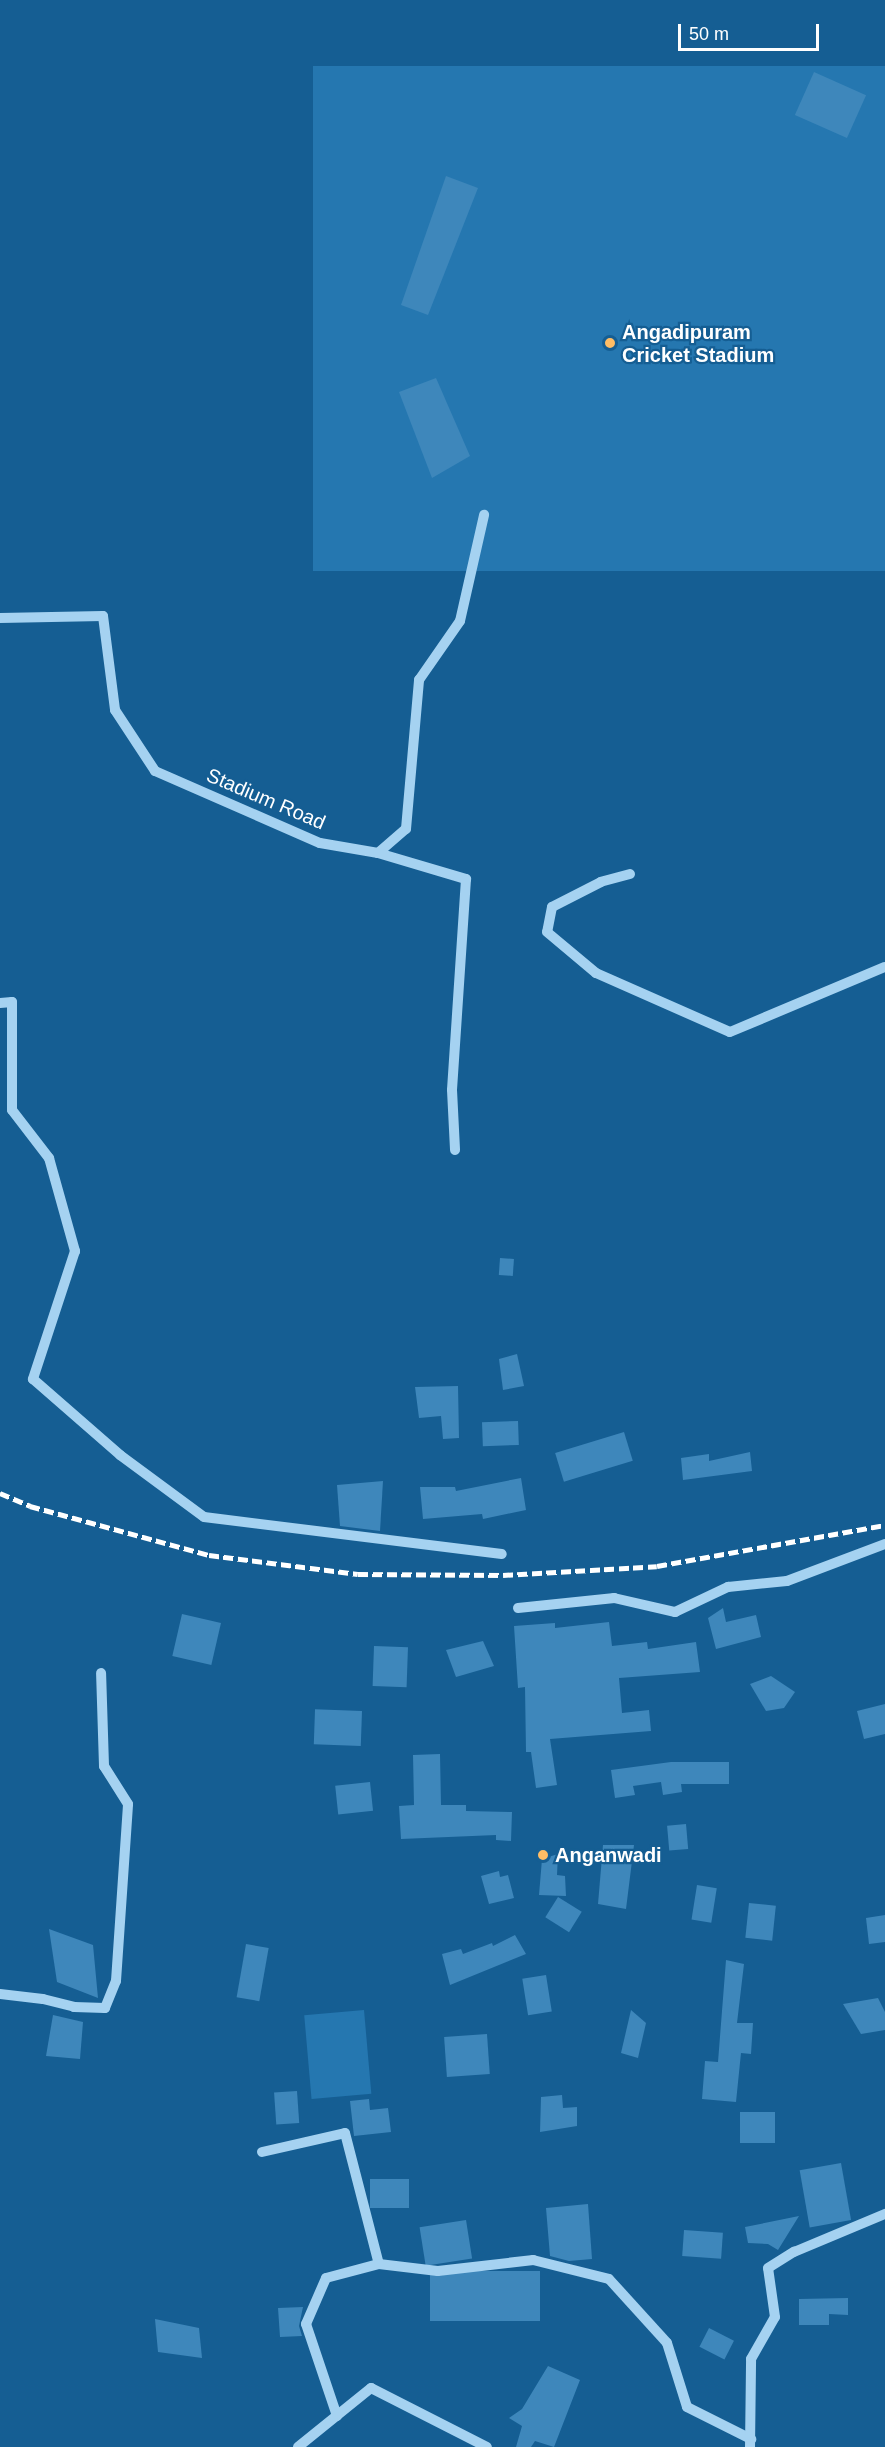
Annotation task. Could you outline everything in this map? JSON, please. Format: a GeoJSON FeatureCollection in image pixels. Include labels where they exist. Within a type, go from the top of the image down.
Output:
{"type":"FeatureCollection","features":[{"type":"Feature","properties":{"kind":"street"},"geometry":{"type":"LineString","coordinates":[[378,853],[406,829],[419,680],[460,621],[484,515]]}},
{"type":"Feature","properties":{"kind":"street","name":"Stadium Road"},"geometry":{"type":"LineString","coordinates":[[0,618],[103,616],[115,710],[154,771],[320,843],[378,853]]}},
{"type":"Feature","properties":{"kind":"street"},"geometry":{"type":"LineString","coordinates":[[378,853],[466,879],[452,1090],[455,1150]]}},
{"type":"Feature","properties":{"kind":"street"},"geometry":{"type":"LineString","coordinates":[[630,874],[601,882],[552,907],[547,932],[596,974],[730,1032],[885,967]]}},
{"type":"Feature","properties":{"kind":"street"},"geometry":{"type":"LineString","coordinates":[[0,1003],[12,1002],[12,1110],[48,1158],[75,1251],[33,1379],[120,1455],[204,1517],[502,1554]]}},
{"type":"Feature","properties":{"kind":"street"},"geometry":{"type":"LineString","coordinates":[[518,1608],[614,1598],[675,1612],[728,1587],[788,1581],[885,1544]]}},
{"type":"Feature","properties":{"kind":"street"},"geometry":{"type":"LineString","coordinates":[[0,1994],[43,1999],[74,2007],[105,2008],[116,1981],[128,1804],[104,1766],[101,1672]]}},
{"type":"Feature","properties":{"kind":"street"},"geometry":{"type":"LineString","coordinates":[[262,2152],[345,2133],[379,2264]]}},
{"type":"Feature","properties":{"kind":"street"},"geometry":{"type":"LineString","coordinates":[[337,2416],[306,2324],[326,2278],[379,2264],[438,2271],[533,2260],[609,2279],[667,2343],[687,2407],[751,2443],[751,2359],[775,2317],[768,2268],[794,2252],[885,2214]]}},
{"type":"Feature","properties":{"kind":"street"},"geometry":{"type":"LineString","coordinates":[[298,2447],[371,2388],[487,2447]]}},
{"type":"Feature","properties":{"kind":"shaded area","name":"Angadipuram Cricket Stadium"},"geometry":{"type":"Polygon","coordinates":[[[313,66],[885,66],[885,571],[313,571],[313,66]]]}},
{"type":"Feature","properties":{"kind":"shaded area"},"geometry":{"type":"Polygon","coordinates":[[[364,2010],[371,2094],[312,2099],[304,2015],[364,2010]]]}},
{"type":"Feature","properties":{"kind":"building"},"geometry":{"type":"Polygon","coordinates":[[[814,72],[866,95],[847,138],[795,115],[814,72]]]}},
{"type":"Feature","properties":{"kind":"building"},"geometry":{"type":"Polygon","coordinates":[[[446,176],[478,188],[428,315],[401,305],[446,176]]]}},
{"type":"Feature","properties":{"kind":"building"},"geometry":{"type":"Polygon","coordinates":[[[436,378],[470,456],[432,478],[399,392],[436,378]]]}},
{"type":"Feature","properties":{"kind":"building"},"geometry":{"type":"Polygon","coordinates":[[[500,1258],[514,1259],[513,1276],[499,1275],[500,1258]]]}},
{"type":"Feature","properties":{"kind":"building"},"geometry":{"type":"Polygon","coordinates":[[[517,1354],[524,1386],[503,1390],[499,1359],[517,1354]]]}},
{"type":"Feature","properties":{"kind":"building"},"geometry":{"type":"Polygon","coordinates":[[[458,1386],[459,1438],[443,1439],[441,1416],[419,1418],[415,1387],[458,1386]]]}},
{"type":"Feature","properties":{"kind":"building"},"geometry":{"type":"Polygon","coordinates":[[[518,1421],[519,1445],[483,1446],[482,1422],[518,1421]]]}},
{"type":"Feature","properties":{"kind":"building"},"geometry":{"type":"Polygon","coordinates":[[[624,1432],[633,1461],[564,1482],[555,1453],[624,1432]]]}},
{"type":"Feature","properties":{"kind":"building"},"geometry":{"type":"Polygon","coordinates":[[[750,1452],[752,1471],[683,1480],[681,1458],[709,1454],[709,1461],[750,1452]]]}},
{"type":"Feature","properties":{"kind":"building"},"geometry":{"type":"Polygon","coordinates":[[[521,1478],[526,1510],[483,1519],[482,1514],[423,1519],[420,1487],[455,1487],[456,1491],[521,1478]]]}},
{"type":"Feature","properties":{"kind":"building"},"geometry":{"type":"Polygon","coordinates":[[[383,1481],[380,1531],[340,1526],[337,1485],[383,1481]]]}},
{"type":"Feature","properties":{"kind":"building"},"geometry":{"type":"Polygon","coordinates":[[[723,1608],[726,1622],[756,1615],[761,1637],[716,1649],[708,1618],[723,1608]]]}},
{"type":"Feature","properties":{"kind":"building"},"geometry":{"type":"Polygon","coordinates":[[[182,1614],[221,1623],[211,1665],[172,1656],[182,1614]]]}},
{"type":"Feature","properties":{"kind":"building"},"geometry":{"type":"Polygon","coordinates":[[[609,1622],[612,1646],[647,1642],[648,1649],[696,1642],[700,1672],[619,1678],[622,1713],[649,1710],[651,1731],[550,1739],[557,1785],[536,1788],[531,1752],[526,1752],[525,1687],[518,1688],[514,1626],[555,1623],[555,1628],[609,1622]]]}},
{"type":"Feature","properties":{"kind":"building"},"geometry":{"type":"Polygon","coordinates":[[[483,1641],[494,1666],[456,1677],[446,1650],[483,1641]]]}},
{"type":"Feature","properties":{"kind":"building"},"geometry":{"type":"Polygon","coordinates":[[[374,1646],[408,1647],[407,1687],[373,1686],[374,1646]]]}},
{"type":"Feature","properties":{"kind":"building"},"geometry":{"type":"Polygon","coordinates":[[[771,1676],[795,1692],[784,1708],[766,1711],[750,1684],[771,1676]]]}},
{"type":"Feature","properties":{"kind":"building"},"geometry":{"type":"Polygon","coordinates":[[[885,1704],[885,1734],[864,1739],[857,1711],[885,1704]]]}},
{"type":"Feature","properties":{"kind":"building"},"geometry":{"type":"Polygon","coordinates":[[[315,1709],[362,1711],[361,1746],[314,1744],[315,1709]]]}},
{"type":"Feature","properties":{"kind":"building"},"geometry":{"type":"Polygon","coordinates":[[[440,1754],[441,1805],[466,1805],[466,1811],[512,1812],[511,1841],[496,1840],[496,1835],[401,1839],[399,1806],[414,1805],[413,1755],[440,1754]]]}},
{"type":"Feature","properties":{"kind":"building"},"geometry":{"type":"Polygon","coordinates":[[[671,1762],[729,1762],[729,1784],[681,1784],[682,1792],[663,1795],[661,1782],[633,1786],[635,1795],[615,1798],[611,1770],[671,1762]]]}},
{"type":"Feature","properties":{"kind":"building"},"geometry":{"type":"Polygon","coordinates":[[[370,1782],[373,1811],[338,1814],[335,1786],[370,1782]]]}},
{"type":"Feature","properties":{"kind":"building"},"geometry":{"type":"Polygon","coordinates":[[[686,1824],[688,1849],[669,1851],[667,1826],[686,1824]]]}},
{"type":"Feature","properties":{"kind":"building"},"geometry":{"type":"Polygon","coordinates":[[[603,1845],[634,1845],[626,1909],[598,1904],[603,1845]]]}},
{"type":"Feature","properties":{"kind":"building"},"geometry":{"type":"Polygon","coordinates":[[[558,1854],[557,1875],[565,1876],[566,1896],[539,1895],[542,1859],[558,1854]]]}},
{"type":"Feature","properties":{"kind":"building"},"geometry":{"type":"Polygon","coordinates":[[[499,1871],[500,1877],[508,1875],[514,1898],[489,1904],[481,1876],[499,1871]]]}},
{"type":"Feature","properties":{"kind":"building"},"geometry":{"type":"Polygon","coordinates":[[[697,1885],[717,1888],[711,1923],[692,1920],[697,1885]]]}},
{"type":"Feature","properties":{"kind":"building"},"geometry":{"type":"Polygon","coordinates":[[[558,1897],[582,1912],[569,1932],[545,1917],[558,1897]]]}},
{"type":"Feature","properties":{"kind":"building"},"geometry":{"type":"Polygon","coordinates":[[[749,1903],[776,1906],[772,1941],[745,1938],[749,1903]]]}},
{"type":"Feature","properties":{"kind":"building"},"geometry":{"type":"Polygon","coordinates":[[[885,1915],[885,1942],[869,1944],[866,1918],[885,1915]]]}},
{"type":"Feature","properties":{"kind":"building"},"geometry":{"type":"Polygon","coordinates":[[[49,1929],[93,1945],[98,1998],[57,1982],[49,1929]]]}},
{"type":"Feature","properties":{"kind":"building"},"geometry":{"type":"Polygon","coordinates":[[[515,1935],[526,1954],[450,1985],[442,1954],[461,1949],[463,1954],[492,1943],[493,1946],[515,1935]]]}},
{"type":"Feature","properties":{"kind":"building"},"geometry":{"type":"Polygon","coordinates":[[[246,1944],[269,1948],[259,2001],[237,1997],[246,1944]]]}},
{"type":"Feature","properties":{"kind":"building"},"geometry":{"type":"Polygon","coordinates":[[[726,1960],[744,1964],[737,2023],[753,2023],[751,2054],[741,2053],[736,2102],[702,2099],[705,2061],[718,2062],[726,1960]]]}},
{"type":"Feature","properties":{"kind":"building"},"geometry":{"type":"Polygon","coordinates":[[[546,1975],[552,2012],[528,2015],[522,1979],[546,1975]]]}},
{"type":"Feature","properties":{"kind":"building"},"geometry":{"type":"Polygon","coordinates":[[[878,1998],[885,2012],[885,2030],[861,2034],[843,2004],[878,1998]]]}},
{"type":"Feature","properties":{"kind":"building"},"geometry":{"type":"Polygon","coordinates":[[[631,2010],[646,2023],[638,2058],[621,2053],[631,2010]]]}},
{"type":"Feature","properties":{"kind":"building"},"geometry":{"type":"Polygon","coordinates":[[[53,2015],[83,2022],[80,2059],[46,2056],[53,2015]]]}},
{"type":"Feature","properties":{"kind":"building"},"geometry":{"type":"Polygon","coordinates":[[[487,2034],[490,2074],[447,2077],[444,2037],[487,2034]]]}},
{"type":"Feature","properties":{"kind":"building"},"geometry":{"type":"Polygon","coordinates":[[[297,2091],[299,2123],[276,2125],[274,2093],[297,2091]]]}},
{"type":"Feature","properties":{"kind":"building"},"geometry":{"type":"Polygon","coordinates":[[[562,2095],[563,2108],[577,2107],[577,2126],[540,2132],[541,2097],[562,2095]]]}},
{"type":"Feature","properties":{"kind":"building"},"geometry":{"type":"Polygon","coordinates":[[[369,2099],[370,2110],[388,2108],[391,2132],[354,2136],[350,2101],[369,2099]]]}},
{"type":"Feature","properties":{"kind":"building"},"geometry":{"type":"Polygon","coordinates":[[[740,2112],[775,2112],[775,2143],[740,2143],[740,2112]]]}},
{"type":"Feature","properties":{"kind":"building"},"geometry":{"type":"Polygon","coordinates":[[[841,2163],[851,2220],[810,2227],[800,2170],[841,2163]]]}},
{"type":"Feature","properties":{"kind":"building"},"geometry":{"type":"Polygon","coordinates":[[[370,2179],[409,2179],[409,2208],[370,2208],[370,2179]]]}},
{"type":"Feature","properties":{"kind":"building"},"geometry":{"type":"Polygon","coordinates":[[[588,2204],[592,2259],[569,2261],[550,2256],[546,2208],[588,2204]]]}},
{"type":"Feature","properties":{"kind":"building"},"geometry":{"type":"Polygon","coordinates":[[[799,2216],[778,2250],[768,2244],[748,2243],[745,2227],[799,2216]]]}},
{"type":"Feature","properties":{"kind":"building"},"geometry":{"type":"Polygon","coordinates":[[[466,2220],[472,2259],[426,2266],[420,2227],[466,2220]]]}},
{"type":"Feature","properties":{"kind":"building"},"geometry":{"type":"Polygon","coordinates":[[[684,2230],[723,2233],[721,2259],[682,2256],[684,2230]]]}},
{"type":"Feature","properties":{"kind":"building"},"geometry":{"type":"Polygon","coordinates":[[[430,2271],[540,2271],[540,2321],[430,2321],[430,2271]]]}},
{"type":"Feature","properties":{"kind":"building"},"geometry":{"type":"Polygon","coordinates":[[[848,2298],[848,2315],[829,2314],[829,2325],[799,2325],[799,2299],[848,2298]]]}},
{"type":"Feature","properties":{"kind":"building"},"geometry":{"type":"Polygon","coordinates":[[[303,2307],[299,2326],[302,2336],[280,2337],[278,2308],[303,2307]]]}},
{"type":"Feature","properties":{"kind":"building"},"geometry":{"type":"Polygon","coordinates":[[[155,2319],[199,2328],[202,2358],[158,2352],[155,2319]]]}},
{"type":"Feature","properties":{"kind":"building"},"geometry":{"type":"Polygon","coordinates":[[[709,2328],[734,2341],[724,2359],[699,2347],[709,2328]]]}},
{"type":"Feature","properties":{"kind":"building"},"geometry":{"type":"Polygon","coordinates":[[[548,2366],[580,2380],[554,2447],[535,2441],[531,2447],[516,2447],[522,2426],[509,2418],[522,2409],[548,2366]]]}},
{"type":"Feature","properties":{"kind":"railway"},"geometry":{"type":"LineString","coordinates":[[0,1493],[30,1506],[209,1555],[358,1574],[503,1575],[657,1566],[885,1525]]}},
{"type":"Feature","properties":{"kind":"place","name":"Angadipuram Cricket Stadium"},"geometry":{"type":"Point","coordinates":[610,343]}},
{"type":"Feature","properties":{"kind":"place","name":"Anganwadi"},"geometry":{"type":"Point","coordinates":[543,1855]}}]}
